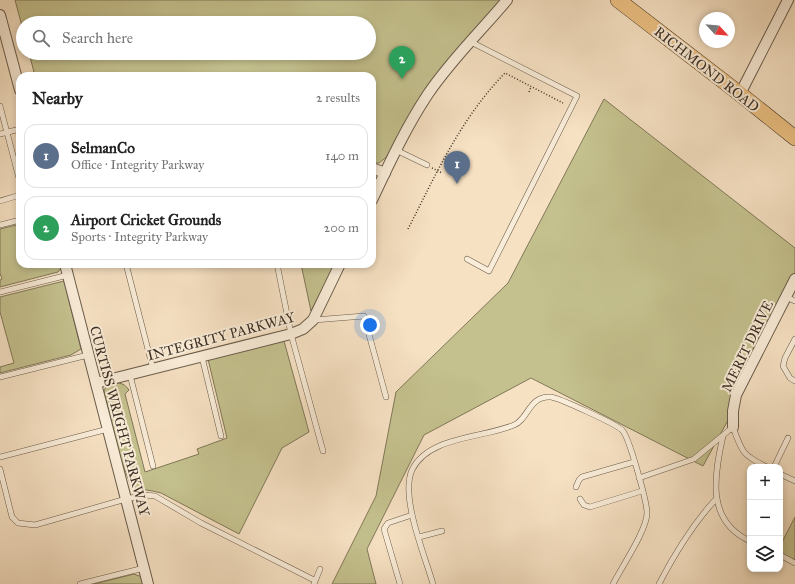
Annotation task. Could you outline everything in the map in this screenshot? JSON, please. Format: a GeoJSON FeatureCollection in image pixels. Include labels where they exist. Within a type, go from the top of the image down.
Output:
{"type":"FeatureCollection","features":[{"type":"Feature","properties":{"kind":"main road","name":"RICHMOND ROAD"},"geometry":{"type":"LineString","coordinates":[[618,0],[795,138]]}},
{"type":"Feature","properties":{"kind":"street"},"geometry":{"type":"LineString","coordinates":[[376,191],[396,150],[428,94],[507,0]]}},
{"type":"Feature","properties":{"kind":"street"},"geometry":{"type":"LineString","coordinates":[[740,94],[788,0]]}},
{"type":"Feature","properties":{"kind":"street"},"geometry":{"type":"LineString","coordinates":[[0,15],[2,34],[16,78]]}},
{"type":"Feature","properties":{"kind":"street"},"geometry":{"type":"LineString","coordinates":[[376,170],[384,173]]}},
{"type":"Feature","properties":{"kind":"street","name":"CURTISS WRIGHT PARKWAY"},"geometry":{"type":"LineString","coordinates":[[66,268],[148,584]]}},
{"type":"Feature","properties":{"kind":"street","name":"INTEGRITY PARKWAY"},"geometry":{"type":"LineString","coordinates":[[96,384],[292,334],[303,329],[313,320],[338,268]]}},
{"type":"Feature","properties":{"kind":"street","name":"MERIT DRIVE"},"geometry":{"type":"LineString","coordinates":[[733,427],[733,411],[736,395],[791,299],[795,280]]}},
{"type":"Feature","properties":{"kind":"lane"},"geometry":{"type":"LineString","coordinates":[[467,259],[488,271],[577,96],[471,42]]}},
{"type":"Feature","properties":{"kind":"lane"},"geometry":{"type":"LineString","coordinates":[[0,106],[16,167]]}},
{"type":"Feature","properties":{"kind":"lane"},"geometry":{"type":"LineString","coordinates":[[0,134],[16,129]]}},
{"type":"Feature","properties":{"kind":"lane"},"geometry":{"type":"LineString","coordinates":[[396,150],[427,165]]}},
{"type":"Feature","properties":{"kind":"lane"},"geometry":{"type":"LineString","coordinates":[[0,200],[16,196]]}},
{"type":"Feature","properties":{"kind":"lane"},"geometry":{"type":"LineString","coordinates":[[0,225],[16,221]]}},
{"type":"Feature","properties":{"kind":"lane"},"geometry":{"type":"LineString","coordinates":[[127,268],[153,369]]}},
{"type":"Feature","properties":{"kind":"lane"},"geometry":{"type":"LineString","coordinates":[[278,268],[292,334],[323,451]]}},
{"type":"Feature","properties":{"kind":"lane"},"geometry":{"type":"LineString","coordinates":[[0,292],[68,275]]}},
{"type":"Feature","properties":{"kind":"lane"},"geometry":{"type":"LineString","coordinates":[[313,320],[364,316],[386,397]]}},
{"type":"Feature","properties":{"kind":"lane"},"geometry":{"type":"LineString","coordinates":[[795,339],[785,358],[783,366],[790,378],[795,381]]}},
{"type":"Feature","properties":{"kind":"lane"},"geometry":{"type":"LineString","coordinates":[[0,377],[88,355]]}},
{"type":"Feature","properties":{"kind":"lane"},"geometry":{"type":"LineString","coordinates":[[202,357],[221,436]]}},
{"type":"Feature","properties":{"kind":"lane"},"geometry":{"type":"LineString","coordinates":[[130,375],[153,466]]}},
{"type":"Feature","properties":{"kind":"lane"},"geometry":{"type":"LineString","coordinates":[[432,584],[409,504],[409,479],[417,462],[430,449],[516,425],[533,403],[539,399],[549,397],[557,399],[623,430],[634,462],[647,514],[642,530],[613,584]]}},
{"type":"Feature","properties":{"kind":"lane"},"geometry":{"type":"LineString","coordinates":[[639,478],[694,459],[733,427],[741,450],[746,456],[761,464]]}},
{"type":"Feature","properties":{"kind":"lane"},"geometry":{"type":"LineString","coordinates":[[0,457],[108,429]]}},
{"type":"Feature","properties":{"kind":"lane"},"geometry":{"type":"LineString","coordinates":[[723,436],[716,499],[720,515],[733,532],[747,539]]}},
{"type":"Feature","properties":{"kind":"lane"},"geometry":{"type":"LineString","coordinates":[[775,464],[788,438]]}},
{"type":"Feature","properties":{"kind":"lane"},"geometry":{"type":"LineString","coordinates":[[576,487],[582,477],[634,462]]}},
{"type":"Feature","properties":{"kind":"lane"},"geometry":{"type":"LineString","coordinates":[[0,469],[12,517],[18,523],[35,525],[126,499],[145,495],[155,496],[201,523],[314,582],[320,569]]}},
{"type":"Feature","properties":{"kind":"lane"},"geometry":{"type":"LineString","coordinates":[[783,475],[795,481]]}},
{"type":"Feature","properties":{"kind":"lane"},"geometry":{"type":"LineString","coordinates":[[580,499],[584,505],[590,507],[642,491]]}},
{"type":"Feature","properties":{"kind":"lane"},"geometry":{"type":"LineString","coordinates":[[659,584],[675,553],[696,521],[716,499]]}},
{"type":"Feature","properties":{"kind":"lane"},"geometry":{"type":"LineString","coordinates":[[400,584],[384,528],[388,523],[412,515]]}},
{"type":"Feature","properties":{"kind":"lane"},"geometry":{"type":"LineString","coordinates":[[419,537],[442,531]]}},
{"type":"Feature","properties":{"kind":"lane"},"geometry":{"type":"LineString","coordinates":[[783,557],[795,563]]}},
{"type":"Feature","properties":{"kind":"lane"},"geometry":{"type":"LineString","coordinates":[[80,584],[144,568]]}},
{"type":"Feature","properties":{"kind":"path"},"geometry":{"type":"LineString","coordinates":[[408,229],[464,122],[504,73],[563,103]]}},
{"type":"Feature","properties":{"kind":"path"},"geometry":{"type":"LineString","coordinates":[[528,92],[531,87]]}},
{"type":"Feature","properties":{"kind":"path"},"geometry":{"type":"LineString","coordinates":[[427,165],[442,173]]}},
{"type":"Feature","properties":{"kind":"shaded area"},"geometry":{"type":"Polygon","coordinates":[[[15,0],[502,0],[442,68],[420,96],[394,147],[379,163],[376,163],[376,72],[34,72],[31,60],[376,60],[376,16],[19,16],[15,0]]]}},
{"type":"Feature","properties":{"kind":"shaded area"},"geometry":{"type":"Polygon","coordinates":[[[604,99],[795,248],[795,279],[733,411],[703,466],[531,378],[424,435],[367,549],[376,584],[332,584],[376,496],[396,392],[508,283],[604,99]]]}},
{"type":"Feature","properties":{"kind":"shaded area"},"geometry":{"type":"Polygon","coordinates":[[[16,225],[16,268],[61,268],[58,272],[0,287],[0,280],[2,279],[0,273],[0,229],[16,225]]]}},
{"type":"Feature","properties":{"kind":"shaded area"},"geometry":{"type":"Polygon","coordinates":[[[302,268],[333,268],[311,311],[302,268]]]}},
{"type":"Feature","properties":{"kind":"shaded area"},"geometry":{"type":"Polygon","coordinates":[[[64,281],[81,349],[71,355],[0,373],[0,367],[14,363],[0,312],[0,297],[64,281]]]}},
{"type":"Feature","properties":{"kind":"shaded area"},"geometry":{"type":"Polygon","coordinates":[[[284,341],[309,432],[282,448],[239,534],[161,493],[131,486],[121,460],[104,391],[107,384],[122,384],[129,390],[125,394],[145,472],[199,454],[197,449],[227,438],[208,359],[284,341]]]}},
{"type":"Feature","properties":{"kind":"shaded area"},"geometry":{"type":"Polygon","coordinates":[[[795,517],[795,563],[783,557],[783,540],[795,517]]]}},
{"type":"Feature","properties":{"kind":"shaded area"},"geometry":{"type":"Polygon","coordinates":[[[134,574],[142,577],[144,584],[94,584],[134,574]]]}},
{"type":"Feature","properties":{"kind":"place","name":"Airport Cricket Grounds"},"geometry":{"type":"Point","coordinates":[402,79]}},
{"type":"Feature","properties":{"kind":"place","name":"SelmanCo"},"geometry":{"type":"Point","coordinates":[457,184]}}]}
